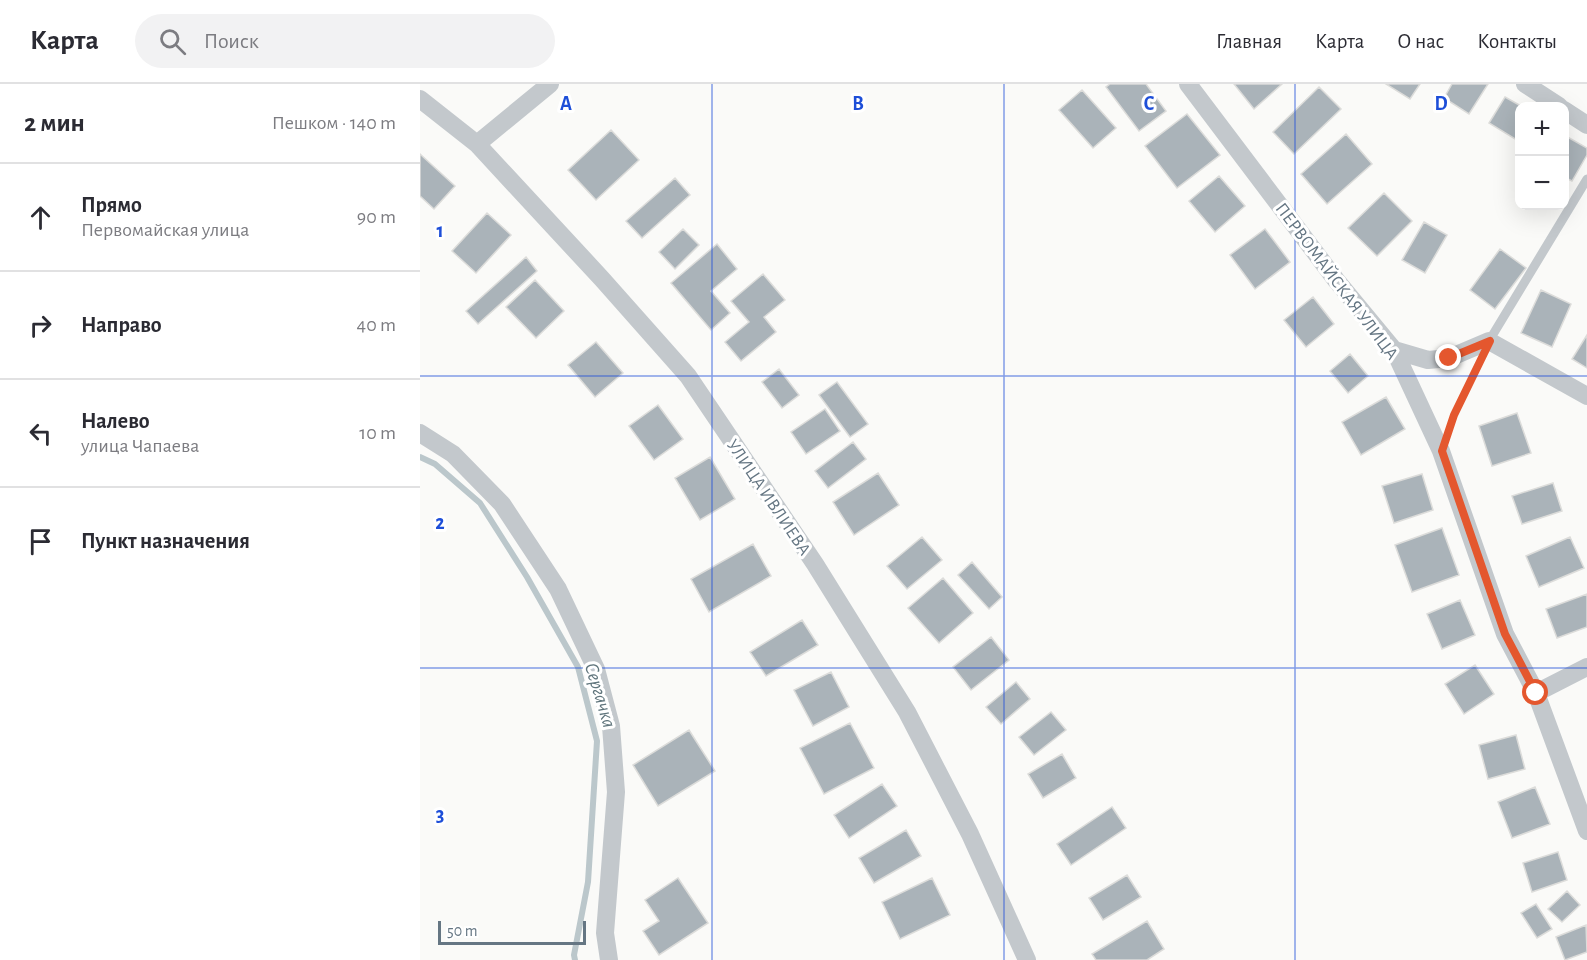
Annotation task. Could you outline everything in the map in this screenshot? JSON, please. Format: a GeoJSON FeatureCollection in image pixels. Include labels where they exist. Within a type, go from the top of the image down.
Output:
{"type":"FeatureCollection","features":[{"type":"Feature","properties":{"kind":"street"},"geometry":{"type":"LineString","coordinates":[[477,144],[550,84]]}},
{"type":"Feature","properties":{"kind":"street","name":"ПЕРВОМАЙСКАЯ УЛИЦА"},"geometry":{"type":"LineString","coordinates":[[1188,84],[1336,280],[1394,350],[1442,451],[1505,634],[1536,693],[1587,831]]}},
{"type":"Feature","properties":{"kind":"street"},"geometry":{"type":"LineString","coordinates":[[1524,84],[1553,102]]}},
{"type":"Feature","properties":{"kind":"street","name":"УЛИЦА ИВЛИЕВА"},"geometry":{"type":"LineString","coordinates":[[420,99],[477,144],[688,376],[814,564],[908,712],[970,834],[1027,960]]}},
{"type":"Feature","properties":{"kind":"street"},"geometry":{"type":"LineString","coordinates":[[1569,113],[1587,125]]}},
{"type":"Feature","properties":{"kind":"street"},"geometry":{"type":"LineString","coordinates":[[1394,350],[1428,360],[1449,358],[1490,341],[1587,396]]}},
{"type":"Feature","properties":{"kind":"street"},"geometry":{"type":"LineString","coordinates":[[420,433],[453,454],[502,504],[558,589],[596,669],[611,726],[616,792],[605,933],[609,960]]}},
{"type":"Feature","properties":{"kind":"street"},"geometry":{"type":"LineString","coordinates":[[1536,693],[1587,667]]}},
{"type":"Feature","properties":{"kind":"lane"},"geometry":{"type":"LineString","coordinates":[[1490,341],[1587,179]]}},
{"type":"Feature","properties":{"kind":"path"},"geometry":{"type":"LineString","coordinates":[[1442,451],[1454,415],[1490,341]]}},
{"type":"Feature","properties":{"kind":"building"},"geometry":{"type":"Polygon","coordinates":[[[1110,84],[1146,84],[1166,111],[1139,131],[1106,87],[1110,84]]]}},
{"type":"Feature","properties":{"kind":"building"},"geometry":{"type":"Polygon","coordinates":[[[1234,84],[1282,84],[1254,109],[1234,84]]]}},
{"type":"Feature","properties":{"kind":"building"},"geometry":{"type":"Polygon","coordinates":[[[1386,84],[1420,84],[1410,99],[1386,84]]]}},
{"type":"Feature","properties":{"kind":"building"},"geometry":{"type":"Polygon","coordinates":[[[1452,84],[1488,84],[1469,114],[1444,98],[1452,84]]]}},
{"type":"Feature","properties":{"kind":"building"},"geometry":{"type":"Polygon","coordinates":[[[1319,87],[1341,109],[1294,154],[1273,132],[1319,87]]]}},
{"type":"Feature","properties":{"kind":"building"},"geometry":{"type":"Polygon","coordinates":[[[1082,90],[1116,128],[1093,148],[1059,110],[1082,90]]]}},
{"type":"Feature","properties":{"kind":"building"},"geometry":{"type":"Polygon","coordinates":[[[1505,97],[1515,103],[1515,139],[1489,123],[1505,97]]]}},
{"type":"Feature","properties":{"kind":"building"},"geometry":{"type":"Polygon","coordinates":[[[1187,114],[1220,155],[1177,188],[1145,146],[1187,114]]]}},
{"type":"Feature","properties":{"kind":"building"},"geometry":{"type":"Polygon","coordinates":[[[611,130],[639,160],[596,200],[568,170],[611,130]]]}},
{"type":"Feature","properties":{"kind":"building"},"geometry":{"type":"Polygon","coordinates":[[[1346,134],[1372,164],[1327,204],[1301,174],[1346,134]]]}},
{"type":"Feature","properties":{"kind":"building"},"geometry":{"type":"Polygon","coordinates":[[[1569,138],[1587,148],[1587,155],[1572,181],[1569,180],[1569,138]]]}},
{"type":"Feature","properties":{"kind":"building"},"geometry":{"type":"Polygon","coordinates":[[[420,154],[455,186],[434,209],[420,196],[420,154]]]}},
{"type":"Feature","properties":{"kind":"building"},"geometry":{"type":"Polygon","coordinates":[[[1219,176],[1245,206],[1215,232],[1189,201],[1219,176]]]}},
{"type":"Feature","properties":{"kind":"building"},"geometry":{"type":"Polygon","coordinates":[[[675,178],[690,195],[642,238],[626,221],[675,178]]]}},
{"type":"Feature","properties":{"kind":"building"},"geometry":{"type":"Polygon","coordinates":[[[1384,193],[1412,221],[1377,256],[1348,228],[1384,193]]]}},
{"type":"Feature","properties":{"kind":"building"},"geometry":{"type":"Polygon","coordinates":[[[487,213],[511,235],[476,273],[452,251],[487,213]]]}},
{"type":"Feature","properties":{"kind":"building"},"geometry":{"type":"Polygon","coordinates":[[[1424,222],[1447,235],[1425,273],[1402,260],[1424,222]]]}},
{"type":"Feature","properties":{"kind":"building"},"geometry":{"type":"Polygon","coordinates":[[[683,229],[699,245],[675,269],[659,252],[683,229]]]}},
{"type":"Feature","properties":{"kind":"building"},"geometry":{"type":"Polygon","coordinates":[[[1265,229],[1290,262],[1255,289],[1230,255],[1265,229]]]}},
{"type":"Feature","properties":{"kind":"building"},"geometry":{"type":"Polygon","coordinates":[[[717,244],[737,269],[711,291],[730,313],[711,330],[671,283],[717,244]]]}},
{"type":"Feature","properties":{"kind":"building"},"geometry":{"type":"Polygon","coordinates":[[[1500,249],[1526,268],[1495,309],[1470,290],[1500,249]]]}},
{"type":"Feature","properties":{"kind":"building"},"geometry":{"type":"Polygon","coordinates":[[[526,257],[537,271],[478,324],[466,311],[526,257]]]}},
{"type":"Feature","properties":{"kind":"building"},"geometry":{"type":"Polygon","coordinates":[[[763,274],[785,300],[764,317],[776,332],[741,361],[725,342],[749,322],[731,301],[763,274]]]}},
{"type":"Feature","properties":{"kind":"building"},"geometry":{"type":"Polygon","coordinates":[[[535,280],[564,311],[536,338],[506,307],[535,280]]]}},
{"type":"Feature","properties":{"kind":"building"},"geometry":{"type":"Polygon","coordinates":[[[1541,290],[1571,304],[1552,347],[1521,333],[1541,290]]]}},
{"type":"Feature","properties":{"kind":"building"},"geometry":{"type":"Polygon","coordinates":[[[1313,297],[1334,324],[1306,347],[1284,320],[1313,297]]]}},
{"type":"Feature","properties":{"kind":"building"},"geometry":{"type":"Polygon","coordinates":[[[1587,335],[1587,368],[1572,359],[1587,335]]]}},
{"type":"Feature","properties":{"kind":"building"},"geometry":{"type":"Polygon","coordinates":[[[596,342],[623,373],[595,397],[568,365],[596,342]]]}},
{"type":"Feature","properties":{"kind":"building"},"geometry":{"type":"Polygon","coordinates":[[[1350,354],[1368,376],[1348,393],[1330,371],[1350,354]]]}},
{"type":"Feature","properties":{"kind":"building"},"geometry":{"type":"Polygon","coordinates":[[[779,369],[799,395],[782,408],[762,382],[779,369]]]}},
{"type":"Feature","properties":{"kind":"building"},"geometry":{"type":"Polygon","coordinates":[[[837,382],[868,424],[850,437],[819,395],[837,382]]]}},
{"type":"Feature","properties":{"kind":"building"},"geometry":{"type":"Polygon","coordinates":[[[1386,397],[1405,429],[1361,455],[1342,422],[1386,397]]]}},
{"type":"Feature","properties":{"kind":"building"},"geometry":{"type":"Polygon","coordinates":[[[658,405],[683,439],[654,460],[629,426],[658,405]]]}},
{"type":"Feature","properties":{"kind":"building"},"geometry":{"type":"Polygon","coordinates":[[[825,409],[840,431],[806,454],[791,432],[825,409]]]}},
{"type":"Feature","properties":{"kind":"building"},"geometry":{"type":"Polygon","coordinates":[[[1517,413],[1531,453],[1492,466],[1479,426],[1517,413]]]}},
{"type":"Feature","properties":{"kind":"building"},"geometry":{"type":"Polygon","coordinates":[[[853,442],[866,459],[828,488],[815,471],[853,442]]]}},
{"type":"Feature","properties":{"kind":"building"},"geometry":{"type":"Polygon","coordinates":[[[710,457],[735,499],[700,520],[675,478],[710,457]]]}},
{"type":"Feature","properties":{"kind":"building"},"geometry":{"type":"Polygon","coordinates":[[[878,473],[899,505],[854,535],[833,502],[878,473]]]}},
{"type":"Feature","properties":{"kind":"building"},"geometry":{"type":"Polygon","coordinates":[[[1422,474],[1433,510],[1394,523],[1382,486],[1422,474]]]}},
{"type":"Feature","properties":{"kind":"building"},"geometry":{"type":"Polygon","coordinates":[[[1553,483],[1562,511],[1522,524],[1512,496],[1553,483]]]}},
{"type":"Feature","properties":{"kind":"building"},"geometry":{"type":"Polygon","coordinates":[[[1442,528],[1459,575],[1412,592],[1395,545],[1442,528]]]}},
{"type":"Feature","properties":{"kind":"building"},"geometry":{"type":"Polygon","coordinates":[[[922,537],[942,560],[907,589],[887,566],[922,537]]]}},
{"type":"Feature","properties":{"kind":"building"},"geometry":{"type":"Polygon","coordinates":[[[1570,537],[1584,568],[1539,587],[1526,556],[1570,537]]]}},
{"type":"Feature","properties":{"kind":"building"},"geometry":{"type":"Polygon","coordinates":[[[753,544],[771,576],[709,612],[691,579],[753,544]]]}},
{"type":"Feature","properties":{"kind":"building"},"geometry":{"type":"Polygon","coordinates":[[[972,562],[1002,597],[989,609],[958,575],[972,562]]]}},
{"type":"Feature","properties":{"kind":"building"},"geometry":{"type":"Polygon","coordinates":[[[943,578],[973,613],[939,643],[908,608],[943,578]]]}},
{"type":"Feature","properties":{"kind":"building"},"geometry":{"type":"Polygon","coordinates":[[[1587,594],[1587,627],[1557,638],[1546,609],[1587,594]]]}},
{"type":"Feature","properties":{"kind":"building"},"geometry":{"type":"Polygon","coordinates":[[[1460,600],[1475,635],[1442,649],[1427,614],[1460,600]]]}},
{"type":"Feature","properties":{"kind":"building"},"geometry":{"type":"Polygon","coordinates":[[[802,620],[818,645],[766,676],[750,652],[802,620]]]}},
{"type":"Feature","properties":{"kind":"building"},"geometry":{"type":"Polygon","coordinates":[[[991,637],[1009,660],[971,690],[953,667],[991,637]]]}},
{"type":"Feature","properties":{"kind":"building"},"geometry":{"type":"Polygon","coordinates":[[[1475,665],[1494,694],[1464,714],[1445,684],[1475,665]]]}},
{"type":"Feature","properties":{"kind":"building"},"geometry":{"type":"Polygon","coordinates":[[[831,672],[849,707],[813,726],[794,690],[831,672]]]}},
{"type":"Feature","properties":{"kind":"building"},"geometry":{"type":"Polygon","coordinates":[[[1016,682],[1030,699],[1001,724],[986,707],[1016,682]]]}},
{"type":"Feature","properties":{"kind":"building"},"geometry":{"type":"Polygon","coordinates":[[[1051,712],[1066,730],[1034,755],[1019,737],[1051,712]]]}},
{"type":"Feature","properties":{"kind":"building"},"geometry":{"type":"Polygon","coordinates":[[[850,723],[874,768],[824,794],[800,748],[850,723]]]}},
{"type":"Feature","properties":{"kind":"building"},"geometry":{"type":"Polygon","coordinates":[[[689,730],[715,771],[658,806],[633,765],[689,730]]]}},
{"type":"Feature","properties":{"kind":"building"},"geometry":{"type":"Polygon","coordinates":[[[1516,735],[1525,769],[1488,779],[1479,745],[1516,735]]]}},
{"type":"Feature","properties":{"kind":"building"},"geometry":{"type":"Polygon","coordinates":[[[1062,754],[1076,778],[1043,798],[1028,774],[1062,754]]]}},
{"type":"Feature","properties":{"kind":"building"},"geometry":{"type":"Polygon","coordinates":[[[882,784],[897,806],[849,838],[834,815],[882,784]]]}},
{"type":"Feature","properties":{"kind":"building"},"geometry":{"type":"Polygon","coordinates":[[[1535,787],[1550,824],[1512,838],[1498,802],[1535,787]]]}},
{"type":"Feature","properties":{"kind":"building"},"geometry":{"type":"Polygon","coordinates":[[[1112,807],[1126,828],[1071,865],[1057,844],[1112,807]]]}},
{"type":"Feature","properties":{"kind":"building"},"geometry":{"type":"Polygon","coordinates":[[[906,830],[921,856],[874,883],[859,858],[906,830]]]}},
{"type":"Feature","properties":{"kind":"building"},"geometry":{"type":"Polygon","coordinates":[[[1558,852],[1567,880],[1532,892],[1523,863],[1558,852]]]}},
{"type":"Feature","properties":{"kind":"building"},"geometry":{"type":"Polygon","coordinates":[[[1127,875],[1141,897],[1103,920],[1089,898],[1127,875]]]}},
{"type":"Feature","properties":{"kind":"building"},"geometry":{"type":"Polygon","coordinates":[[[678,878],[708,923],[659,955],[643,931],[659,921],[645,900],[678,878]]]}},
{"type":"Feature","properties":{"kind":"building"},"geometry":{"type":"Polygon","coordinates":[[[932,878],[950,915],[900,939],[882,902],[932,878]]]}},
{"type":"Feature","properties":{"kind":"building"},"geometry":{"type":"Polygon","coordinates":[[[1567,891],[1580,905],[1562,922],[1548,909],[1567,891]]]}},
{"type":"Feature","properties":{"kind":"building"},"geometry":{"type":"Polygon","coordinates":[[[1536,904],[1552,929],[1537,938],[1521,913],[1536,904]]]}},
{"type":"Feature","properties":{"kind":"building"},"geometry":{"type":"Polygon","coordinates":[[[1147,921],[1164,949],[1147,960],[1096,960],[1092,954],[1147,921]]]}},
{"type":"Feature","properties":{"kind":"building"},"geometry":{"type":"Polygon","coordinates":[[[1586,925],[1587,952],[1565,960],[1556,937],[1586,925]]]}},
{"type":"Feature","properties":{"kind":"waterway","name":"Сергачка"},"geometry":{"type":"LineString","coordinates":[[420,457],[435,464],[480,503],[527,577],[578,667],[597,741],[588,882],[574,955],[575,960]]}},
{"type":"Feature","properties":{"kind":"route"},"geometry":{"type":"LineString","coordinates":[[1449,358],[1490,341],[1454,415],[1442,451],[1505,634],[1536,693]]}}]}
